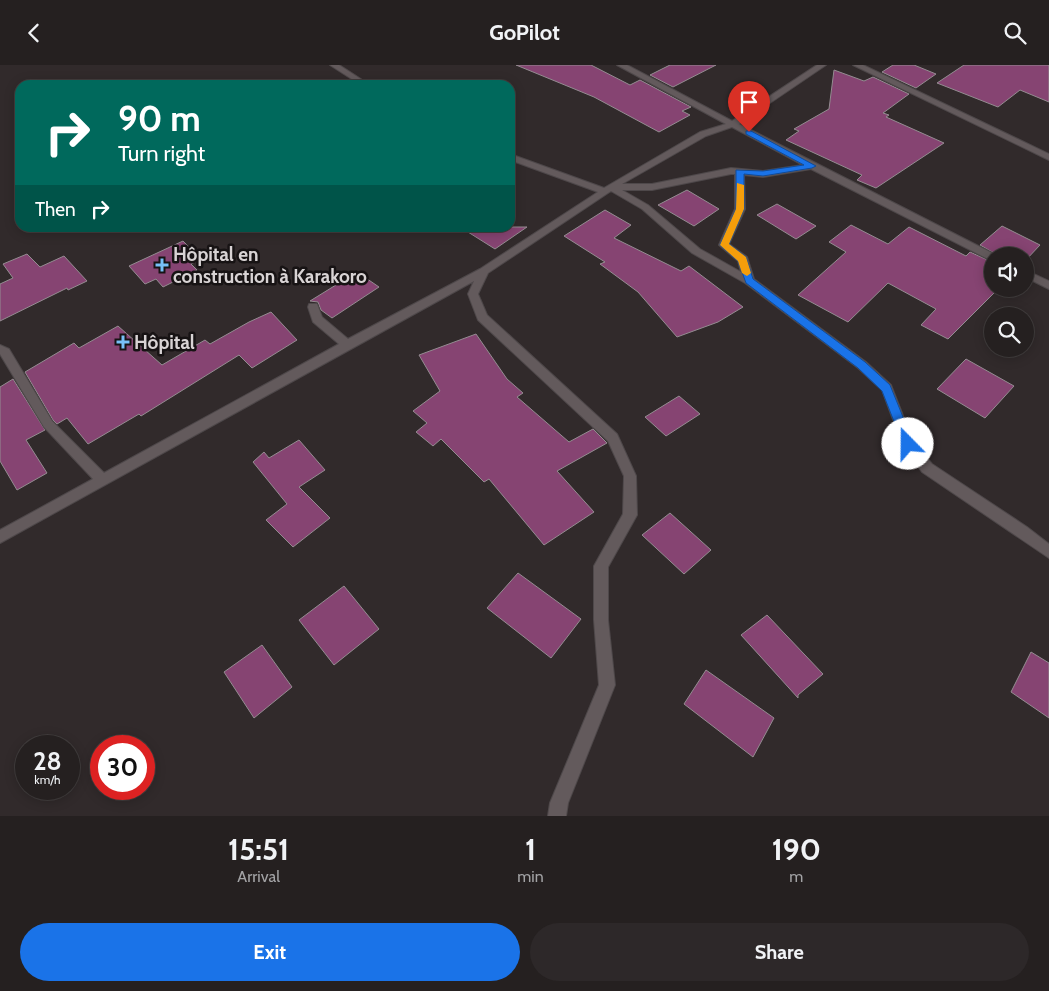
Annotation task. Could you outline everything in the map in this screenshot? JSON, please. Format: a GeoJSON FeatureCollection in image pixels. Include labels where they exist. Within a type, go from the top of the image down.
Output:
{"type":"FeatureCollection","features":[{"type":"Feature","properties":{"kind":"street"},"geometry":{"type":"LineString","coordinates":[[334,65],[358,80]]}},
{"type":"Feature","properties":{"kind":"street"},"geometry":{"type":"LineString","coordinates":[[621,65],[812,166],[984,253]]}},
{"type":"Feature","properties":{"kind":"street"},"geometry":{"type":"LineString","coordinates":[[0,537],[484,271],[608,189],[703,133],[733,124],[822,65]]}},
{"type":"Feature","properties":{"kind":"street"},"geometry":{"type":"LineString","coordinates":[[857,65],[1049,157]]}},
{"type":"Feature","properties":{"kind":"street"},"geometry":{"type":"LineString","coordinates":[[515,159],[608,189],[645,207],[696,251],[749,281],[862,365],[886,388],[908,444],[927,468],[1022,531],[1049,552]]}},
{"type":"Feature","properties":{"kind":"street"},"geometry":{"type":"LineString","coordinates":[[608,189],[652,187],[731,171],[763,174],[812,166]]}},
{"type":"Feature","properties":{"kind":"street"},"geometry":{"type":"LineString","coordinates":[[739,171],[740,209],[724,245],[742,259],[749,281]]}},
{"type":"Feature","properties":{"kind":"street"},"geometry":{"type":"LineString","coordinates":[[484,271],[473,293],[482,317],[612,438],[630,476],[630,515],[601,566],[601,620],[607,685],[559,803],[558,816]]}},
{"type":"Feature","properties":{"kind":"street"},"geometry":{"type":"LineString","coordinates":[[1034,278],[1049,285]]}},
{"type":"Feature","properties":{"kind":"street"},"geometry":{"type":"LineString","coordinates":[[313,307],[316,319],[347,345]]}},
{"type":"Feature","properties":{"kind":"street"},"geometry":{"type":"LineString","coordinates":[[0,349],[5,352],[48,424],[103,481]]}},
{"type":"Feature","properties":{"kind":"building"},"geometry":{"type":"Polygon","coordinates":[[[516,65],[591,65],[630,85],[640,80],[691,107],[682,111],[690,115],[659,132],[594,97],[516,65]]]}},
{"type":"Feature","properties":{"kind":"building"},"geometry":{"type":"Polygon","coordinates":[[[670,65],[716,65],[673,87],[650,75],[670,65]]]}},
{"type":"Feature","properties":{"kind":"building"},"geometry":{"type":"Polygon","coordinates":[[[893,65],[914,65],[936,74],[916,88],[882,72],[893,65]]]}},
{"type":"Feature","properties":{"kind":"building"},"geometry":{"type":"Polygon","coordinates":[[[964,65],[1049,65],[1049,102],[1020,90],[998,107],[937,83],[964,65]]]}},
{"type":"Feature","properties":{"kind":"building"},"geometry":{"type":"Polygon","coordinates":[[[834,70],[864,81],[873,77],[909,94],[883,113],[889,115],[886,117],[944,143],[876,188],[857,180],[862,175],[786,140],[799,131],[794,129],[829,109],[834,70]]]}},
{"type":"Feature","properties":{"kind":"building"},"geometry":{"type":"Polygon","coordinates":[[[687,190],[719,209],[694,226],[658,205],[687,190]]]}},
{"type":"Feature","properties":{"kind":"building"},"geometry":{"type":"Polygon","coordinates":[[[777,204],[816,226],[796,239],[757,215],[777,204]]]}},
{"type":"Feature","properties":{"kind":"building"},"geometry":{"type":"Polygon","coordinates":[[[605,210],[631,225],[614,238],[681,271],[689,266],[743,307],[718,322],[677,337],[638,292],[600,264],[605,262],[564,236],[605,210]]]}},
{"type":"Feature","properties":{"kind":"building"},"geometry":{"type":"Polygon","coordinates":[[[851,225],[888,244],[909,227],[966,256],[970,252],[984,258],[984,297],[990,297],[948,339],[921,325],[936,309],[888,283],[848,322],[798,295],[846,252],[829,242],[851,225]]]}},
{"type":"Feature","properties":{"kind":"building"},"geometry":{"type":"Polygon","coordinates":[[[1002,226],[1040,245],[1034,251],[1034,247],[984,247],[980,245],[1002,226]]]}},
{"type":"Feature","properties":{"kind":"building"},"geometry":{"type":"Polygon","coordinates":[[[515,227],[527,227],[495,249],[468,232],[515,232],[515,227]]]}},
{"type":"Feature","properties":{"kind":"building","name":"Hôpital en construction à Karakoro"},"geometry":{"type":"Polygon","coordinates":[[[183,241],[201,259],[191,264],[197,270],[163,287],[156,279],[145,284],[129,266],[183,241]]]}},
{"type":"Feature","properties":{"kind":"building"},"geometry":{"type":"Polygon","coordinates":[[[27,254],[40,267],[64,256],[87,281],[68,290],[67,288],[0,321],[0,284],[13,278],[3,264],[27,254]]]}},
{"type":"Feature","properties":{"kind":"building"},"geometry":{"type":"Polygon","coordinates":[[[357,272],[379,287],[332,318],[321,310],[318,302],[310,301],[357,272]]]}},
{"type":"Feature","properties":{"kind":"building"},"geometry":{"type":"Polygon","coordinates":[[[271,312],[297,340],[252,368],[239,355],[141,416],[139,414],[88,444],[67,418],[57,424],[53,420],[25,372],[74,343],[79,348],[118,326],[162,365],[205,340],[210,344],[271,312]]]}},
{"type":"Feature","properties":{"kind":"building"},"geometry":{"type":"Polygon","coordinates":[[[476,334],[507,379],[523,393],[517,397],[569,442],[593,429],[607,443],[557,471],[594,512],[544,545],[489,479],[484,482],[441,439],[433,446],[416,432],[427,423],[413,411],[440,391],[419,355],[476,334]]]}},
{"type":"Feature","properties":{"kind":"building"},"geometry":{"type":"Polygon","coordinates":[[[966,359],[1014,386],[985,418],[937,389],[966,359]]]}},
{"type":"Feature","properties":{"kind":"building"},"geometry":{"type":"Polygon","coordinates":[[[13,379],[45,430],[26,440],[47,473],[17,490],[0,461],[0,387],[13,379]]]}},
{"type":"Feature","properties":{"kind":"building"},"geometry":{"type":"Polygon","coordinates":[[[679,396],[700,414],[666,436],[645,417],[679,396]]]}},
{"type":"Feature","properties":{"kind":"building"},"geometry":{"type":"Polygon","coordinates":[[[299,440],[325,470],[299,487],[330,518],[293,547],[266,520],[287,504],[253,462],[264,452],[269,458],[299,440]]]}},
{"type":"Feature","properties":{"kind":"building"},"geometry":{"type":"Polygon","coordinates":[[[670,513],[711,550],[684,574],[642,535],[670,513]]]}},
{"type":"Feature","properties":{"kind":"building"},"geometry":{"type":"Polygon","coordinates":[[[518,573],[581,619],[551,658],[487,608],[518,573]]]}},
{"type":"Feature","properties":{"kind":"building"},"geometry":{"type":"Polygon","coordinates":[[[344,586],[379,629],[334,665],[299,620],[344,586]]]}},
{"type":"Feature","properties":{"kind":"building"},"geometry":{"type":"Polygon","coordinates":[[[767,615],[823,674],[798,695],[798,698],[741,635],[767,615]]]}},
{"type":"Feature","properties":{"kind":"building"},"geometry":{"type":"Polygon","coordinates":[[[262,645],[292,687],[254,718],[224,672],[262,645]]]}},
{"type":"Feature","properties":{"kind":"building"},"geometry":{"type":"Polygon","coordinates":[[[1031,652],[1049,663],[1049,718],[1011,692],[1031,652]]]}},
{"type":"Feature","properties":{"kind":"building"},"geometry":{"type":"Polygon","coordinates":[[[706,670],[774,718],[753,757],[684,704],[706,670]]]}},
{"type":"Feature","properties":{"kind":"slow traffic"},"geometry":{"type":"LineString","coordinates":[[740,185],[740,209],[724,245],[742,259],[747,273]]}},
{"type":"Feature","properties":{"kind":"place","name":"Hôpital en construction à Karakoro"},"geometry":{"type":"Point","coordinates":[162,265]}},
{"type":"Feature","properties":{"kind":"place","name":"Hôpital"},"geometry":{"type":"Point","coordinates":[123,342]}},
{"type":"Feature","properties":{"kind":"route"},"geometry":{"type":"LineString","coordinates":[[749,132],[812,166],[763,174],[739,171],[740,209],[724,245],[742,259],[749,281],[862,365],[886,388],[908,444]]}}]}
